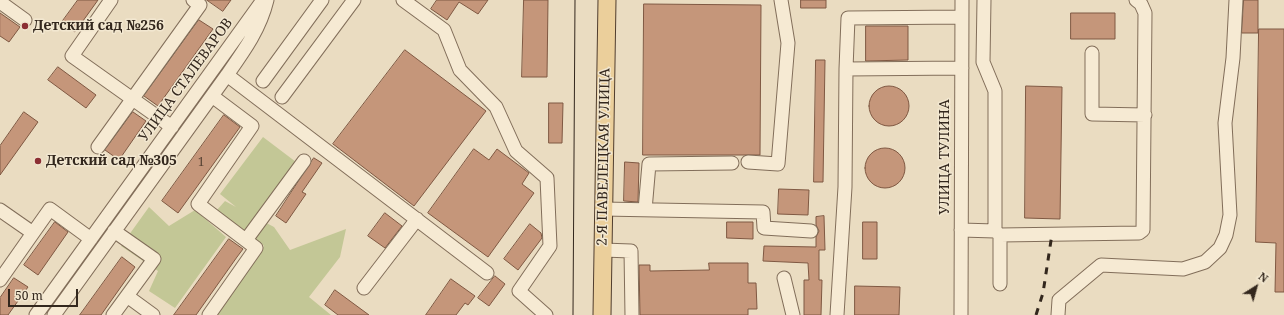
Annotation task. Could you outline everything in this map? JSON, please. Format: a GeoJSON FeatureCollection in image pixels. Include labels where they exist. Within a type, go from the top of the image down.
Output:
{"type":"FeatureCollection","features":[{"type":"Feature","properties":{"kind":"main road","name":"2-Я ПАВЕЛЕЦКАЯ УЛИЦА"},"geometry":{"type":"LineString","coordinates":[[602,315],[607,0]]}},
{"type":"Feature","properties":{"kind":"street"},"geometry":{"type":"LineString","coordinates":[[111,0],[72,56],[172,127]]}},
{"type":"Feature","properties":{"kind":"street"},"geometry":{"type":"LineString","coordinates":[[98,147],[200,5],[193,0]]}},
{"type":"Feature","properties":{"kind":"street","name":"УЛИЦА СТАЛЕВАРОВ"},"geometry":{"type":"LineString","coordinates":[[36,315],[264,0]]}},
{"type":"Feature","properties":{"kind":"street","name":"УЛИЦА СТАЛЕВАРОВ"},"geometry":{"type":"LineString","coordinates":[[54,315],[253,37],[263,16],[267,0]]}},
{"type":"Feature","properties":{"kind":"street"},"geometry":{"type":"LineString","coordinates":[[263,81],[322,0]]}},
{"type":"Feature","properties":{"kind":"street"},"geometry":{"type":"LineString","coordinates":[[282,98],[354,0]]}},
{"type":"Feature","properties":{"kind":"street"},"geometry":{"type":"LineString","coordinates":[[403,0],[444,30],[460,70],[496,107],[516,151],[547,178],[550,246],[519,291],[546,315]]}},
{"type":"Feature","properties":{"kind":"street"},"geometry":{"type":"LineString","coordinates":[[748,162],[778,164],[788,43],[781,0]]}},
{"type":"Feature","properties":{"kind":"street","name":"УЛИЦА ТУЛИНА"},"geometry":{"type":"LineString","coordinates":[[961,315],[962,0]]}},
{"type":"Feature","properties":{"kind":"street"},"geometry":{"type":"LineString","coordinates":[[984,0],[983,62],[995,91],[997,233],[1000,284]]}},
{"type":"Feature","properties":{"kind":"street"},"geometry":{"type":"LineString","coordinates":[[1058,315],[1059,300],[1101,265],[1183,269],[1205,262],[1220,248],[1226,235],[1230,215],[1225,123],[1233,58],[1236,0]]}},
{"type":"Feature","properties":{"kind":"street"},"geometry":{"type":"LineString","coordinates":[[961,230],[997,233],[1139,233],[1143,230],[1145,13],[1141,1]]}},
{"type":"Feature","properties":{"kind":"street"},"geometry":{"type":"LineString","coordinates":[[0,2],[25,20]]}},
{"type":"Feature","properties":{"kind":"street"},"geometry":{"type":"LineString","coordinates":[[836,315],[845,187],[848,18],[962,17]]}},
{"type":"Feature","properties":{"kind":"street"},"geometry":{"type":"LineString","coordinates":[[1092,53],[1092,114],[1145,115]]}},
{"type":"Feature","properties":{"kind":"street"},"geometry":{"type":"LineString","coordinates":[[846,69],[962,68]]}},
{"type":"Feature","properties":{"kind":"street"},"geometry":{"type":"LineString","coordinates":[[227,75],[488,274]]}},
{"type":"Feature","properties":{"kind":"street"},"geometry":{"type":"LineString","coordinates":[[209,315],[256,248],[198,204],[252,126],[212,96]]}},
{"type":"Feature","properties":{"kind":"street"},"geometry":{"type":"LineString","coordinates":[[246,240],[304,161]]}},
{"type":"Feature","properties":{"kind":"street"},"geometry":{"type":"LineString","coordinates":[[644,210],[648,164],[732,163]]}},
{"type":"Feature","properties":{"kind":"street"},"geometry":{"type":"LineString","coordinates":[[0,280],[50,209],[91,239]]}},
{"type":"Feature","properties":{"kind":"street"},"geometry":{"type":"LineString","coordinates":[[604,209],[763,212],[764,228],[811,231]]}},
{"type":"Feature","properties":{"kind":"street"},"geometry":{"type":"LineString","coordinates":[[0,210],[33,233]]}},
{"type":"Feature","properties":{"kind":"street"},"geometry":{"type":"LineString","coordinates":[[364,288],[417,219]]}},
{"type":"Feature","properties":{"kind":"street"},"geometry":{"type":"LineString","coordinates":[[113,315],[154,259],[114,231]]}},
{"type":"Feature","properties":{"kind":"street"},"geometry":{"type":"LineString","coordinates":[[603,250],[631,250],[632,315]]}},
{"type":"Feature","properties":{"kind":"street"},"geometry":{"type":"LineString","coordinates":[[784,278],[793,315]]}},
{"type":"Feature","properties":{"kind":"street"},"geometry":{"type":"LineString","coordinates":[[126,296],[153,315]]}},
{"type":"Feature","properties":{"kind":"green space"},"geometry":{"type":"Polygon","coordinates":[[[263,137],[296,162],[255,217],[274,227],[290,250],[346,229],[340,257],[309,297],[331,315],[214,315],[264,246],[217,210],[225,201],[236,207],[220,194],[263,137]]]}},
{"type":"Feature","properties":{"kind":"green space"},"geometry":{"type":"Polygon","coordinates":[[[149,207],[169,226],[195,210],[226,237],[175,308],[149,291],[158,271],[121,246],[149,207]]]}},
{"type":"Feature","properties":{"kind":"building"},"geometry":{"type":"Polygon","coordinates":[[[78,0],[98,0],[75,32],[62,22],[78,0]]]}},
{"type":"Feature","properties":{"kind":"building"},"geometry":{"type":"Polygon","coordinates":[[[207,0],[231,0],[223,11],[207,0]]]}},
{"type":"Feature","properties":{"kind":"building"},"geometry":{"type":"Polygon","coordinates":[[[437,0],[488,0],[478,14],[459,2],[447,20],[431,9],[437,0]]]}},
{"type":"Feature","properties":{"kind":"building"},"geometry":{"type":"Polygon","coordinates":[[[524,0],[548,0],[547,77],[522,77],[524,0]]]}},
{"type":"Feature","properties":{"kind":"building"},"geometry":{"type":"Polygon","coordinates":[[[801,0],[826,0],[826,8],[801,8],[801,0]]]}},
{"type":"Feature","properties":{"kind":"building"},"geometry":{"type":"Polygon","coordinates":[[[1244,0],[1258,0],[1258,33],[1242,33],[1244,0]]]}},
{"type":"Feature","properties":{"kind":"building"},"geometry":{"type":"Polygon","coordinates":[[[644,4],[761,5],[760,155],[643,155],[644,4]]]}},
{"type":"Feature","properties":{"kind":"building"},"geometry":{"type":"Polygon","coordinates":[[[0,13],[20,27],[9,42],[0,36],[0,13]]]}},
{"type":"Feature","properties":{"kind":"building"},"geometry":{"type":"Polygon","coordinates":[[[1071,13],[1115,13],[1115,39],[1071,39],[1071,13]]]}},
{"type":"Feature","properties":{"kind":"building"},"geometry":{"type":"Polygon","coordinates":[[[199,20],[213,29],[158,106],[144,96],[199,20]]]}},
{"type":"Feature","properties":{"kind":"building"},"geometry":{"type":"Polygon","coordinates":[[[866,26],[908,26],[908,60],[866,61],[866,26]]]}},
{"type":"Feature","properties":{"kind":"building"},"geometry":{"type":"Polygon","coordinates":[[[1259,29],[1284,29],[1284,292],[1275,292],[1276,243],[1256,242],[1259,29]]]}},
{"type":"Feature","properties":{"kind":"building"},"geometry":{"type":"Polygon","coordinates":[[[405,50],[486,111],[414,206],[333,144],[405,50]]]}},
{"type":"Feature","properties":{"kind":"building"},"geometry":{"type":"Polygon","coordinates":[[[816,60],[825,60],[823,182],[814,182],[816,60]]]}},
{"type":"Feature","properties":{"kind":"building"},"geometry":{"type":"Polygon","coordinates":[[[58,67],[96,95],[86,108],[48,80],[58,67]]]}},
{"type":"Feature","properties":{"kind":"building"},"geometry":{"type":"Polygon","coordinates":[[[889,86],[903,92],[909,106],[903,120],[889,126],[875,120],[869,106],[875,92],[889,86]]]}},
{"type":"Feature","properties":{"kind":"building"},"geometry":{"type":"Polygon","coordinates":[[[1026,86],[1062,87],[1060,219],[1025,218],[1026,86]]]}},
{"type":"Feature","properties":{"kind":"building"},"geometry":{"type":"Polygon","coordinates":[[[549,103],[563,103],[562,143],[549,143],[549,103]]]}},
{"type":"Feature","properties":{"kind":"building"},"geometry":{"type":"Polygon","coordinates":[[[24,112],[38,122],[0,175],[0,146],[24,112]]]}},
{"type":"Feature","properties":{"kind":"building"},"geometry":{"type":"Polygon","coordinates":[[[133,112],[146,121],[119,160],[105,150],[133,112]]]}},
{"type":"Feature","properties":{"kind":"building"},"geometry":{"type":"Polygon","coordinates":[[[224,115],[240,127],[178,213],[162,201],[224,115]]]}},
{"type":"Feature","properties":{"kind":"building"},"geometry":{"type":"Polygon","coordinates":[[[885,148],[899,154],[905,168],[899,182],[885,188],[871,182],[865,168],[871,154],[885,148]]]}},
{"type":"Feature","properties":{"kind":"building"},"geometry":{"type":"Polygon","coordinates":[[[474,149],[489,160],[497,149],[529,173],[522,184],[534,193],[488,257],[428,213],[474,149]]]}},
{"type":"Feature","properties":{"kind":"building"},"geometry":{"type":"Polygon","coordinates":[[[314,158],[322,163],[302,192],[306,194],[286,223],[276,216],[314,158]]]}},
{"type":"Feature","properties":{"kind":"building"},"geometry":{"type":"Polygon","coordinates":[[[625,162],[639,163],[638,202],[624,201],[625,162]]]}},
{"type":"Feature","properties":{"kind":"building"},"geometry":{"type":"Polygon","coordinates":[[[779,189],[809,190],[808,215],[778,214],[779,189]]]}},
{"type":"Feature","properties":{"kind":"building"},"geometry":{"type":"Polygon","coordinates":[[[385,213],[402,226],[385,248],[368,236],[385,213]]]}},
{"type":"Feature","properties":{"kind":"building"},"geometry":{"type":"Polygon","coordinates":[[[824,216],[825,250],[819,250],[819,280],[822,280],[821,315],[804,315],[804,280],[809,280],[808,263],[763,261],[764,246],[816,247],[816,237],[819,231],[816,225],[816,217],[824,216]]]}},
{"type":"Feature","properties":{"kind":"building"},"geometry":{"type":"Polygon","coordinates":[[[55,222],[68,232],[38,275],[24,265],[55,222]]]}},
{"type":"Feature","properties":{"kind":"building"},"geometry":{"type":"Polygon","coordinates":[[[727,222],[753,222],[753,239],[727,238],[727,222]]]}},
{"type":"Feature","properties":{"kind":"building"},"geometry":{"type":"Polygon","coordinates":[[[863,222],[877,222],[877,259],[863,259],[863,222]]]}},
{"type":"Feature","properties":{"kind":"building"},"geometry":{"type":"Polygon","coordinates":[[[530,224],[541,233],[542,238],[518,270],[504,259],[530,224]]]}},
{"type":"Feature","properties":{"kind":"building"},"geometry":{"type":"Polygon","coordinates":[[[229,239],[243,249],[196,315],[174,315],[229,239]]]}},
{"type":"Feature","properties":{"kind":"building"},"geometry":{"type":"Polygon","coordinates":[[[122,257],[135,267],[101,315],[80,315],[122,257]]]}},
{"type":"Feature","properties":{"kind":"building"},"geometry":{"type":"Polygon","coordinates":[[[709,263],[748,263],[748,283],[756,283],[757,309],[748,309],[748,315],[640,315],[639,265],[650,265],[650,271],[709,270],[709,263]]]}},
{"type":"Feature","properties":{"kind":"building"},"geometry":{"type":"Polygon","coordinates":[[[495,276],[505,284],[489,306],[478,298],[495,276]]]}},
{"type":"Feature","properties":{"kind":"building"},"geometry":{"type":"Polygon","coordinates":[[[14,278],[28,287],[8,315],[0,315],[0,298],[14,278]]]}},
{"type":"Feature","properties":{"kind":"building"},"geometry":{"type":"Polygon","coordinates":[[[451,279],[475,296],[468,305],[465,303],[456,315],[426,315],[451,279]]]}},
{"type":"Feature","properties":{"kind":"building"},"geometry":{"type":"Polygon","coordinates":[[[855,286],[900,287],[899,315],[855,315],[855,286]]]}},
{"type":"Feature","properties":{"kind":"building"},"geometry":{"type":"Polygon","coordinates":[[[335,290],[369,315],[338,315],[325,305],[335,290]]]}},
{"type":"Feature","properties":{"kind":"tram line"},"geometry":{"type":"LineString","coordinates":[[573,315],[575,0]]}},
{"type":"Feature","properties":{"kind":"railway"},"geometry":{"type":"LineString","coordinates":[[1036,315],[1043,293],[1052,234]]}},
{"type":"Feature","properties":{"kind":"place","name":"Детский сад №256"},"geometry":{"type":"Point","coordinates":[25,26]}},
{"type":"Feature","properties":{"kind":"place","name":"Детский сад №305"},"geometry":{"type":"Point","coordinates":[38,161]}}]}
